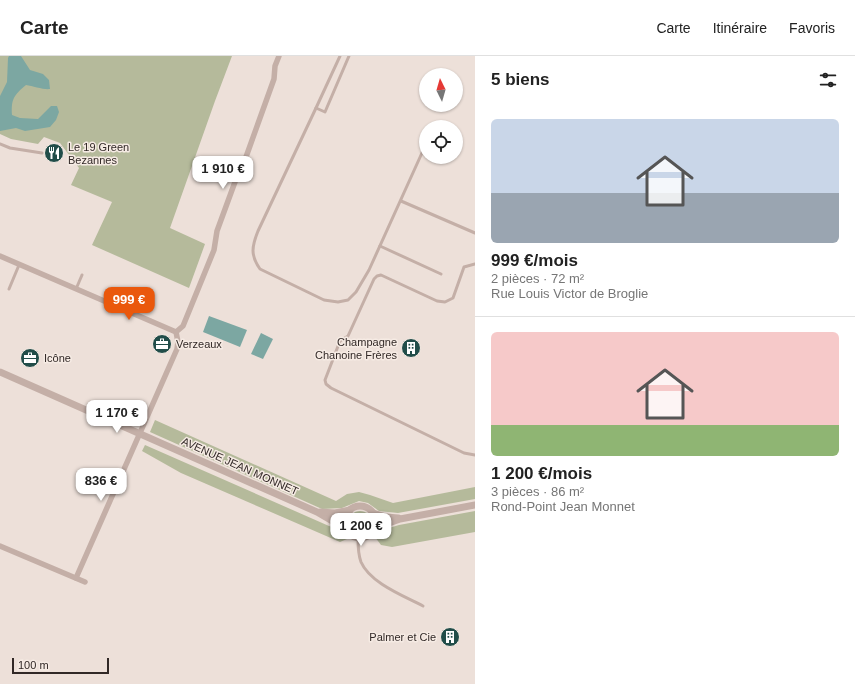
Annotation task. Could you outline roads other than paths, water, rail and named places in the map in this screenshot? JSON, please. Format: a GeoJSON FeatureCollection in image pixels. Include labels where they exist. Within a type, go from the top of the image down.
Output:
{"type":"FeatureCollection","features":[{"type":"Feature","properties":{"kind":"street"},"geometry":{"type":"LineString","coordinates":[[176,332],[183,326],[214,250],[217,231],[274,79],[275,66],[279,56]]}},
{"type":"Feature","properties":{"kind":"street"},"geometry":{"type":"LineString","coordinates":[[0,256],[176,332]]}},
{"type":"Feature","properties":{"kind":"street"},"geometry":{"type":"LineString","coordinates":[[76,578],[177,349],[178,342],[176,332]]}},
{"type":"Feature","properties":{"kind":"street","name":"AVENUE JEAN MONNET"},"geometry":{"type":"LineString","coordinates":[[0,372],[317,512],[346,529]]}},
{"type":"Feature","properties":{"kind":"street"},"geometry":{"type":"LineString","coordinates":[[400,519],[373,513],[365,507],[354,507],[350,510],[345,519],[346,529],[353,536],[358,538],[368,536],[375,528],[400,519],[475,505]]}},
{"type":"Feature","properties":{"kind":"street","name":"AVENUE JEAN MONNET"},"geometry":{"type":"LineString","coordinates":[[317,512],[335,513],[350,510]]}},
{"type":"Feature","properties":{"kind":"street"},"geometry":{"type":"LineString","coordinates":[[373,513],[376,518],[375,528]]}},
{"type":"Feature","properties":{"kind":"street"},"geometry":{"type":"LineString","coordinates":[[0,546],[85,582]]}},
{"type":"Feature","properties":{"kind":"lane"},"geometry":{"type":"LineString","coordinates":[[340,56],[258,231],[254,242],[254,261],[260,269],[324,300],[338,302],[348,300],[356,292],[369,270],[419,160]]}},
{"type":"Feature","properties":{"kind":"lane"},"geometry":{"type":"LineString","coordinates":[[316,108],[325,112],[349,56]]}},
{"type":"Feature","properties":{"kind":"lane"},"geometry":{"type":"LineString","coordinates":[[0,144],[10,148],[42,153]]}},
{"type":"Feature","properties":{"kind":"lane"},"geometry":{"type":"LineString","coordinates":[[401,201],[475,233]]}},
{"type":"Feature","properties":{"kind":"lane"},"geometry":{"type":"LineString","coordinates":[[380,246],[441,274]]}},
{"type":"Feature","properties":{"kind":"lane"},"geometry":{"type":"LineString","coordinates":[[9,289],[19,264]]}},
{"type":"Feature","properties":{"kind":"lane"},"geometry":{"type":"LineString","coordinates":[[475,264],[464,267],[453,298],[445,302],[437,301],[381,275],[374,278],[348,336],[340,340],[325,380],[326,384],[330,388],[464,453],[475,455]]}},
{"type":"Feature","properties":{"kind":"lane"},"geometry":{"type":"LineString","coordinates":[[76,289],[82,275]]}},
{"type":"Feature","properties":{"kind":"lane"},"geometry":{"type":"LineString","coordinates":[[358,538],[359,553],[368,574],[393,591],[423,606]]}},
{"type":"Feature","properties":{"kind":"water"},"geometry":{"type":"Polygon","coordinates":[[[9,56],[21,56],[30,70],[43,74],[49,80],[50,89],[26,85],[14,98],[12,115],[20,118],[38,119],[51,106],[57,106],[59,112],[56,120],[50,127],[25,131],[16,128],[0,131],[0,96],[7,82],[9,56]]]}},
{"type":"Feature","properties":{"kind":"water"},"geometry":{"type":"Polygon","coordinates":[[[209,316],[247,330],[240,347],[203,332],[209,316]]]}},
{"type":"Feature","properties":{"kind":"water"},"geometry":{"type":"Polygon","coordinates":[[[261,333],[273,339],[263,359],[251,354],[261,333]]]}},
{"type":"Feature","properties":{"kind":"place","name":"Le 19 Green Bezannes"},"geometry":{"type":"Point","coordinates":[54,153]}},
{"type":"Feature","properties":{"kind":"place","name":"Verzeaux"},"geometry":{"type":"Point","coordinates":[162,344]}},
{"type":"Feature","properties":{"kind":"place","name":"Champagne Chanoine Frères"},"geometry":{"type":"Point","coordinates":[411,348]}},
{"type":"Feature","properties":{"kind":"place","name":"Icône"},"geometry":{"type":"Point","coordinates":[30,358]}},
{"type":"Feature","properties":{"kind":"place","name":"Palmer et Cie"},"geometry":{"type":"Point","coordinates":[450,637]}}]}
